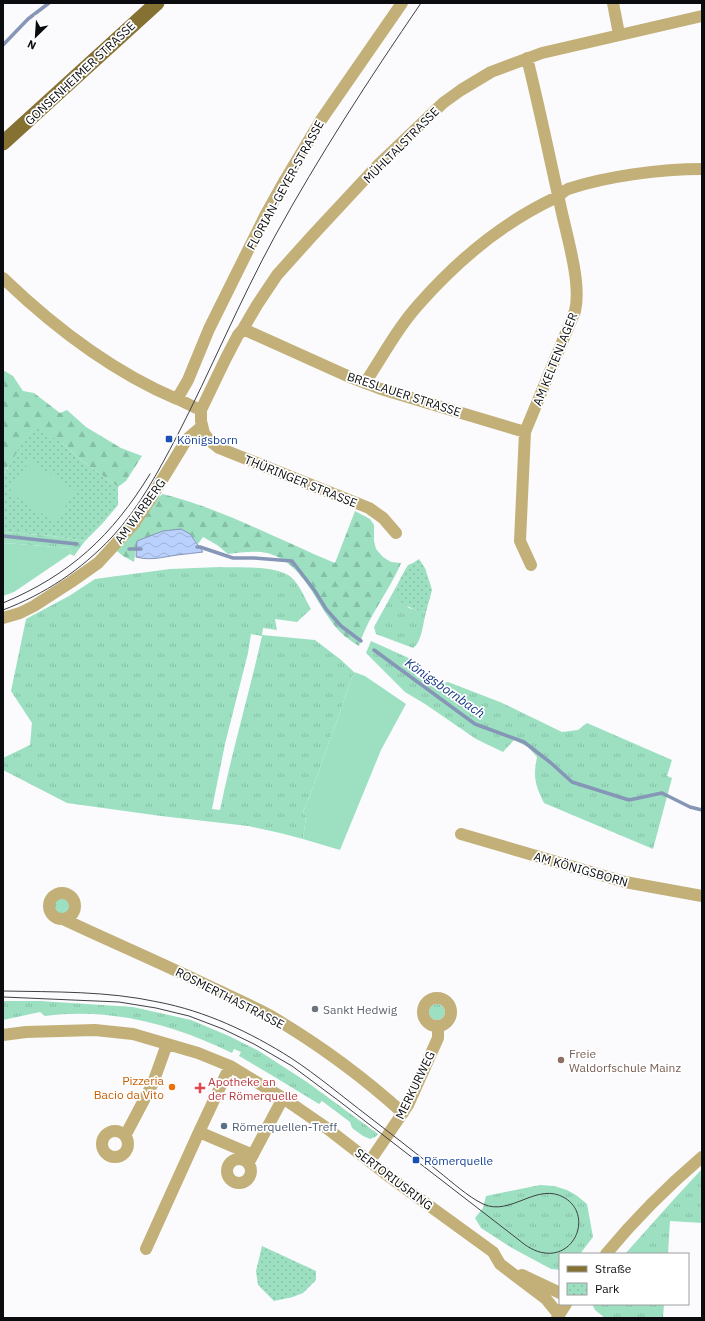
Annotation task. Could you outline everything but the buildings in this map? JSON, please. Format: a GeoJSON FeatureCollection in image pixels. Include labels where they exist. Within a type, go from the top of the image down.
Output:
{"type":"FeatureCollection","features":[{"type":"Feature","properties":{"kind":"main road","name":"GONSENHEIMER STRASSE"},"geometry":{"type":"LineString","coordinates":[[3,143],[156,3]]}},
{"type":"Feature","properties":{"kind":"street","name":"FLORIAN-GEYER-STRASSE"},"geometry":{"type":"LineString","coordinates":[[177,399],[188,380],[210,328],[261,223],[284,180],[321,120],[402,3]]}},
{"type":"Feature","properties":{"kind":"street"},"geometry":{"type":"LineString","coordinates":[[613,3],[619,34]]}},
{"type":"Feature","properties":{"kind":"street","name":"MÜHLTALSTRASSE"},"geometry":{"type":"LineString","coordinates":[[202,410],[238,335],[277,275],[378,165],[438,108],[462,90],[491,72],[527,58],[619,34],[702,16]]}},
{"type":"Feature","properties":{"kind":"street","name":"AM KELTENLAGER"},"geometry":{"type":"LineString","coordinates":[[527,58],[546,134],[577,288],[577,303],[575,311],[525,432],[520,541],[531,565]]}},
{"type":"Feature","properties":{"kind":"street"},"geometry":{"type":"LineString","coordinates":[[365,383],[419,304],[464,258],[526,212],[558,196],[566,190],[642,173],[702,169]]}},
{"type":"Feature","properties":{"kind":"street"},"geometry":{"type":"LineString","coordinates":[[3,278],[42,315],[116,368],[160,393],[202,410],[201,427]]}},
{"type":"Feature","properties":{"kind":"street","name":"BRESLAUER STRASSE"},"geometry":{"type":"LineString","coordinates":[[243,329],[365,383],[434,406],[525,432]]}},
{"type":"Feature","properties":{"kind":"street","name":"THÜRINGER STRASSE"},"geometry":{"type":"LineString","coordinates":[[201,427],[207,438],[220,448],[369,508],[383,518],[396,533]]}},
{"type":"Feature","properties":{"kind":"street","name":"AM WARBERG"},"geometry":{"type":"LineString","coordinates":[[3,618],[20,613],[34,606],[98,563],[133,525],[187,440],[201,427]]}},
{"type":"Feature","properties":{"kind":"street","name":"AM KÖNIGSBORN"},"geometry":{"type":"LineString","coordinates":[[461,834],[625,882],[702,896]]}},
{"type":"Feature","properties":{"kind":"street","name":"ROSMERTHASTRASSE"},"geometry":{"type":"LineString","coordinates":[[62,919],[173,969],[268,1015],[306,1038],[342,1063],[376,1089],[403,1113]]}},
{"type":"Feature","properties":{"kind":"street","name":"MERKURWEG"},"geometry":{"type":"LineString","coordinates":[[370,1161],[408,1105],[438,1038],[438,1026]]}},
{"type":"Feature","properties":{"kind":"street","name":"SERTORIUSRING"},"geometry":{"type":"LineString","coordinates":[[3,1035],[26,1032],[95,1030],[133,1034],[198,1053],[230,1066],[283,1098],[328,1128],[493,1252],[500,1264],[546,1299],[558,1317]]}},
{"type":"Feature","properties":{"kind":"street"},"geometry":{"type":"LineString","coordinates":[[125,1136],[153,1083],[167,1044]]}},
{"type":"Feature","properties":{"kind":"street"},"geometry":{"type":"LineString","coordinates":[[146,1249],[230,1066]]}},
{"type":"Feature","properties":{"kind":"street"},"geometry":{"type":"LineString","coordinates":[[199,1132],[251,1159],[283,1098]]}},
{"type":"Feature","properties":{"kind":"street"},"geometry":{"type":"LineString","coordinates":[[607,1253],[624,1232],[679,1176],[702,1157]]}},
{"type":"Feature","properties":{"kind":"street","name":"SERTORIUSRING"},"geometry":{"type":"LineString","coordinates":[[500,1264],[559,1293]]}},
{"type":"Feature","properties":{"kind":"street"},"geometry":{"type":"LineString","coordinates":[[558,1317],[565,1305]]}},
{"type":"Feature","properties":{"kind":"green space"},"geometry":{"type":"Polygon","coordinates":[[[3,370],[13,376],[23,391],[34,393],[60,413],[67,410],[86,427],[121,448],[142,456],[126,481],[118,487],[81,460],[62,443],[8,466],[3,475],[3,370]]]}},
{"type":"Feature","properties":{"kind":"green space"},"geometry":{"type":"Polygon","coordinates":[[[36,427],[62,443],[81,460],[118,487],[118,505],[85,541],[52,536],[3,532],[3,475],[26,437],[36,427]]]}},
{"type":"Feature","properties":{"kind":"green space"},"geometry":{"type":"Polygon","coordinates":[[[30,460],[76,491],[55,522],[9,492],[30,460]]]}},
{"type":"Feature","properties":{"kind":"green space"},"geometry":{"type":"Polygon","coordinates":[[[163,494],[185,500],[229,516],[335,563],[355,511],[370,519],[374,525],[374,541],[376,549],[383,557],[391,562],[401,563],[391,584],[373,614],[359,646],[345,637],[337,628],[296,570],[274,555],[261,552],[228,554],[217,545],[203,537],[198,544],[190,534],[136,549],[134,562],[123,556],[117,551],[156,499],[163,494]]]}},
{"type":"Feature","properties":{"kind":"green space"},"geometry":{"type":"Polygon","coordinates":[[[3,532],[52,536],[85,541],[74,556],[70,554],[71,548],[3,543],[3,532]]]}},
{"type":"Feature","properties":{"kind":"green space"},"geometry":{"type":"Polygon","coordinates":[[[3,543],[71,548],[70,554],[14,592],[3,596],[3,543]]]}},
{"type":"Feature","properties":{"kind":"green space"},"geometry":{"type":"Polygon","coordinates":[[[419,559],[425,568],[432,590],[426,612],[416,610],[406,605],[397,594],[399,582],[408,565],[419,559]]]}},
{"type":"Feature","properties":{"kind":"green space"},"geometry":{"type":"Polygon","coordinates":[[[408,565],[397,587],[399,598],[409,608],[426,612],[422,632],[413,648],[376,634],[374,627],[408,565]]]}},
{"type":"Feature","properties":{"kind":"green space"},"geometry":{"type":"Polygon","coordinates":[[[247,567],[285,573],[297,584],[311,609],[297,622],[275,619],[277,630],[263,628],[262,635],[315,640],[354,672],[303,812],[306,816],[303,839],[248,826],[67,803],[3,770],[3,758],[30,745],[32,723],[11,691],[26,619],[69,596],[95,579],[170,569],[247,567]],[[251,634],[248,653],[225,744],[212,809],[220,810],[262,636],[251,634]]]}},
{"type":"Feature","properties":{"kind":"green space"},"geometry":{"type":"Polygon","coordinates":[[[371,641],[413,660],[410,664],[416,676],[430,686],[448,682],[500,702],[562,732],[578,730],[587,723],[672,760],[667,776],[672,778],[653,849],[544,803],[535,776],[537,757],[528,747],[514,740],[503,752],[476,739],[405,692],[366,653],[371,641]]]}},
{"type":"Feature","properties":{"kind":"green space"},"geometry":{"type":"Polygon","coordinates":[[[354,672],[365,676],[406,704],[381,750],[340,850],[303,839],[306,816],[303,812],[354,672]]]}},
{"type":"Feature","properties":{"kind":"green space"},"geometry":{"type":"Polygon","coordinates":[[[62,898],[69,903],[70,906],[65,913],[62,914],[55,909],[54,906],[59,899],[62,898]]]}},
{"type":"Feature","properties":{"kind":"green space"},"geometry":{"type":"Polygon","coordinates":[[[3,1001],[40,1001],[133,1007],[191,1020],[229,1036],[259,1051],[307,1082],[378,1134],[370,1139],[363,1136],[352,1128],[350,1122],[322,1101],[319,1104],[239,1056],[241,1052],[234,1049],[232,1053],[188,1034],[118,1016],[69,1014],[45,1016],[40,1012],[3,1020],[3,1001]]]}},
{"type":"Feature","properties":{"kind":"green space"},"geometry":{"type":"Polygon","coordinates":[[[437,1004],[444,1009],[445,1012],[440,1019],[437,1020],[430,1015],[429,1012],[434,1005],[437,1004]]]}},
{"type":"Feature","properties":{"kind":"green space"},"geometry":{"type":"Polygon","coordinates":[[[702,1169],[702,1223],[670,1221],[668,1253],[626,1253],[702,1169]]]}},
{"type":"Feature","properties":{"kind":"green space"},"geometry":{"type":"Polygon","coordinates":[[[540,1185],[554,1186],[567,1190],[587,1204],[593,1237],[581,1253],[559,1253],[559,1270],[551,1269],[512,1248],[481,1228],[475,1218],[483,1208],[486,1196],[540,1185]]]}},
{"type":"Feature","properties":{"kind":"green space"},"geometry":{"type":"Polygon","coordinates":[[[262,1246],[316,1271],[316,1280],[303,1293],[274,1301],[258,1285],[256,1271],[262,1246]]]}},
{"type":"Feature","properties":{"kind":"green space"},"geometry":{"type":"Polygon","coordinates":[[[592,1305],[664,1305],[663,1318],[605,1318],[595,1310],[592,1305]]]}},
{"type":"Feature","properties":{"kind":"water"},"geometry":{"type":"Polygon","coordinates":[[[181,529],[190,534],[203,552],[152,559],[136,557],[137,541],[163,531],[181,529]]]}},
{"type":"Feature","properties":{"kind":"waterway"},"geometry":{"type":"LineString","coordinates":[[3,45],[28,19],[49,3]]}},
{"type":"Feature","properties":{"kind":"waterway","name":"Königsbornbach"},"geometry":{"type":"LineString","coordinates":[[3,536],[77,544]]}},
{"type":"Feature","properties":{"kind":"waterway","name":"Königsbornbach"},"geometry":{"type":"LineString","coordinates":[[197,547],[233,558],[292,561],[315,591],[326,609],[341,626],[361,641]]}},
{"type":"Feature","properties":{"kind":"waterway","name":"Königsbornbach"},"geometry":{"type":"LineString","coordinates":[[129,549],[141,549]]}},
{"type":"Feature","properties":{"kind":"waterway","name":"Königsbornbach"},"geometry":{"type":"LineString","coordinates":[[374,650],[475,724],[524,742],[572,782],[629,800],[662,793],[690,807],[702,810]]}},
{"type":"Feature","properties":{"kind":"tram line"},"geometry":{"type":"LineString","coordinates":[[3,610],[48,589],[62,580],[100,549],[122,526],[131,514],[155,476],[177,436],[249,286],[292,206],[345,118],[421,3]]}},
{"type":"Feature","properties":{"kind":"tram line"},"geometry":{"type":"LineString","coordinates":[[3,603],[49,580],[87,551],[104,535],[120,516],[136,496],[150,474]]}},
{"type":"Feature","properties":{"kind":"tram line"},"geometry":{"type":"LineString","coordinates":[[3,991],[81,993],[139,998],[193,1011],[227,1024],[275,1048],[301,1065],[330,1086],[460,1189],[483,1204],[493,1207],[504,1206],[544,1194],[555,1194],[565,1198],[573,1205],[578,1214],[579,1224],[577,1233],[572,1242],[565,1248],[556,1252],[545,1253],[531,1248],[292,1066],[254,1044],[223,1029],[189,1016],[156,1008],[119,1002],[3,997]]}},
{"type":"Feature","properties":{"kind":"place","name":"Königsborn"},"geometry":{"type":"Point","coordinates":[169,439]}},
{"type":"Feature","properties":{"kind":"place","name":"Sankt Hedwig"},"geometry":{"type":"Point","coordinates":[315,1009]}},
{"type":"Feature","properties":{"kind":"place","name":"Freie Waldorfschule Mainz"},"geometry":{"type":"Point","coordinates":[561,1060]}},
{"type":"Feature","properties":{"kind":"place","name":"Pizzeria Bacio da Vito"},"geometry":{"type":"Point","coordinates":[172,1087]}},
{"type":"Feature","properties":{"kind":"place","name":"Apotheke an der Römerquelle"},"geometry":{"type":"Point","coordinates":[200,1088]}},
{"type":"Feature","properties":{"kind":"place","name":"Römerquellen-Treff"},"geometry":{"type":"Point","coordinates":[224,1126]}},
{"type":"Feature","properties":{"kind":"place","name":"Römerquelle"},"geometry":{"type":"Point","coordinates":[416,1160]}}]}
